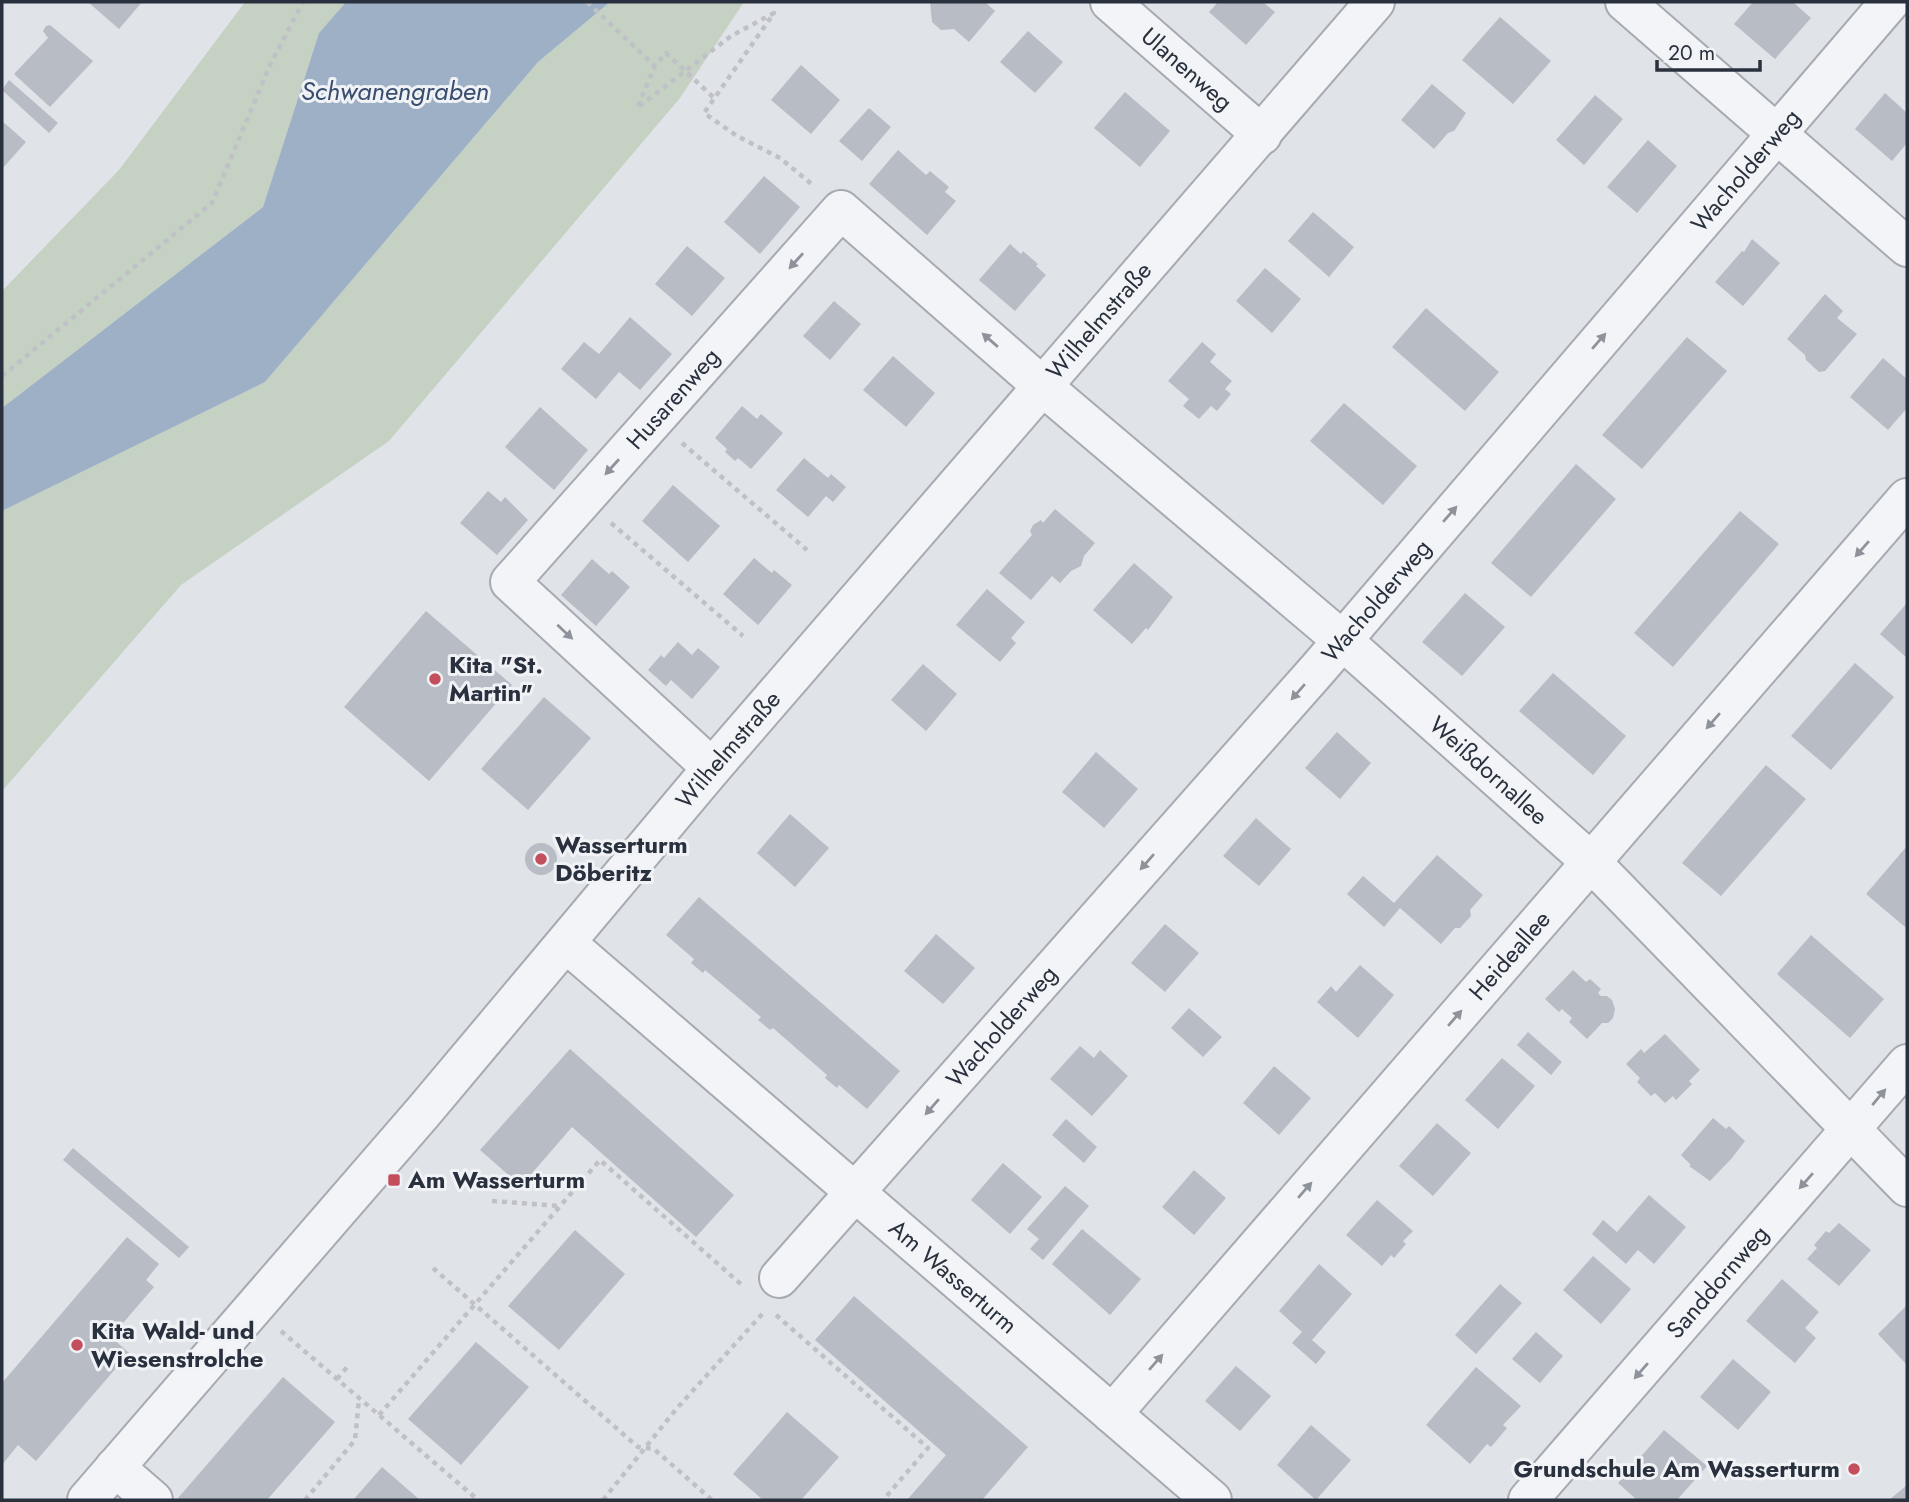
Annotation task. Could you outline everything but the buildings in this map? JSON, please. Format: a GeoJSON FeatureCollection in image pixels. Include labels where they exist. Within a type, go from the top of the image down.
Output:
{"type":"FeatureCollection","features":[{"type":"Feature","properties":{"kind":"street","name":"Ulanenweg"},"geometry":{"type":"LineString","coordinates":[[1110,2],[1262,135]]}},
{"type":"Feature","properties":{"kind":"street","name":"Wilhelmstraße"},"geometry":{"type":"LineString","coordinates":[[87,1500],[1041,385],[1262,135],[1375,2]]}},
{"type":"Feature","properties":{"kind":"street"},"geometry":{"type":"LineString","coordinates":[[1625,2],[1907,247]]}},
{"type":"Feature","properties":{"kind":"street","name":"Wacholderweg"},"geometry":{"type":"LineString","coordinates":[[763,1284],[855,1194],[1342,640],[1890,2]]}},
{"type":"Feature","properties":{"kind":"street"},"geometry":{"type":"LineString","coordinates":[[841,210],[1041,385]]}},
{"type":"Feature","properties":{"kind":"street","name":"Husarenweg"},"geometry":{"type":"LineString","coordinates":[[712,768],[510,582],[841,210]]}},
{"type":"Feature","properties":{"kind":"street","name":"Weißdornallee"},"geometry":{"type":"LineString","coordinates":[[1041,385],[1342,640],[1591,862],[1907,1187]]}},
{"type":"Feature","properties":{"kind":"street","name":"Heideallee"},"geometry":{"type":"LineString","coordinates":[[1112,1414],[1907,498]]}},
{"type":"Feature","properties":{"kind":"street","name":"Am Wasserturm"},"geometry":{"type":"LineString","coordinates":[[566,943],[1212,1500]]}},
{"type":"Feature","properties":{"kind":"street","name":"Sanddornweg"},"geometry":{"type":"LineString","coordinates":[[1528,1500],[1907,1064]]}},
{"type":"Feature","properties":{"kind":"street"},"geometry":{"type":"LineString","coordinates":[[116,1467],[153,1500]]}},
{"type":"Feature","properties":{"kind":"path"},"geometry":{"type":"LineString","coordinates":[[2,376],[212,203],[270,65],[303,2]]}},
{"type":"Feature","properties":{"kind":"path"},"geometry":{"type":"LineString","coordinates":[[587,2],[655,66]]}},
{"type":"Feature","properties":{"kind":"path"},"geometry":{"type":"LineString","coordinates":[[713,97],[685,71],[666,53],[655,66],[637,107],[685,71],[731,36],[774,13],[704,113],[737,136],[780,158],[841,210]]}},
{"type":"Feature","properties":{"kind":"path"},"geometry":{"type":"LineString","coordinates":[[655,420],[807,550]]}},
{"type":"Feature","properties":{"kind":"path"},"geometry":{"type":"LineString","coordinates":[[583,500],[743,636]]}},
{"type":"Feature","properties":{"kind":"path"},"geometry":{"type":"LineString","coordinates":[[379,1415],[600,1160],[763,1284]]}},
{"type":"Feature","properties":{"kind":"path"},"geometry":{"type":"LineString","coordinates":[[492,1201],[559,1206]]}},
{"type":"Feature","properties":{"kind":"path"},"geometry":{"type":"LineString","coordinates":[[433,1268],[638,1447],[654,1449],[712,1500]]}},
{"type":"Feature","properties":{"kind":"path"},"geometry":{"type":"LineString","coordinates":[[254,1307],[478,1500]]}},
{"type":"Feature","properties":{"kind":"path"},"geometry":{"type":"LineString","coordinates":[[603,1500],[678,1407],[768,1308],[928,1448],[883,1500]]}},
{"type":"Feature","properties":{"kind":"path"},"geometry":{"type":"LineString","coordinates":[[337,1379],[348,1366]]}},
{"type":"Feature","properties":{"kind":"path"},"geometry":{"type":"LineString","coordinates":[[305,1500],[355,1440],[359,1398]]}},
{"type":"Feature","properties":{"kind":"green space"},"geometry":{"type":"Polygon","coordinates":[[[245,2],[346,2],[319,33],[263,207],[2,408],[2,291],[119,170],[245,2]]]}},
{"type":"Feature","properties":{"kind":"green space"},"geometry":{"type":"Polygon","coordinates":[[[610,2],[744,2],[680,98],[389,441],[181,585],[2,791],[2,511],[265,382],[538,62],[610,2]]]}},
{"type":"Feature","properties":{"kind":"water","name":"Schwanengraben"},"geometry":{"type":"Polygon","coordinates":[[[346,2],[610,2],[538,62],[265,382],[2,511],[2,408],[263,207],[319,33],[346,2]]]}},
{"type":"Feature","properties":{"kind":"place","name":"Kita \"St. Martin\""},"geometry":{"type":"Point","coordinates":[435,679]}},
{"type":"Feature","properties":{"kind":"place","name":"Wasserturm Döberitz"},"geometry":{"type":"Point","coordinates":[541,859]}},
{"type":"Feature","properties":{"kind":"place","name":"Am Wasserturm"},"geometry":{"type":"Point","coordinates":[394,1180]}},
{"type":"Feature","properties":{"kind":"place","name":"Kita Wald- und Wiesenstrolche"},"geometry":{"type":"Point","coordinates":[77,1345]}},
{"type":"Feature","properties":{"kind":"place","name":"Grundschule Am Wasserturm"},"geometry":{"type":"Point","coordinates":[1854,1469]}}]}
